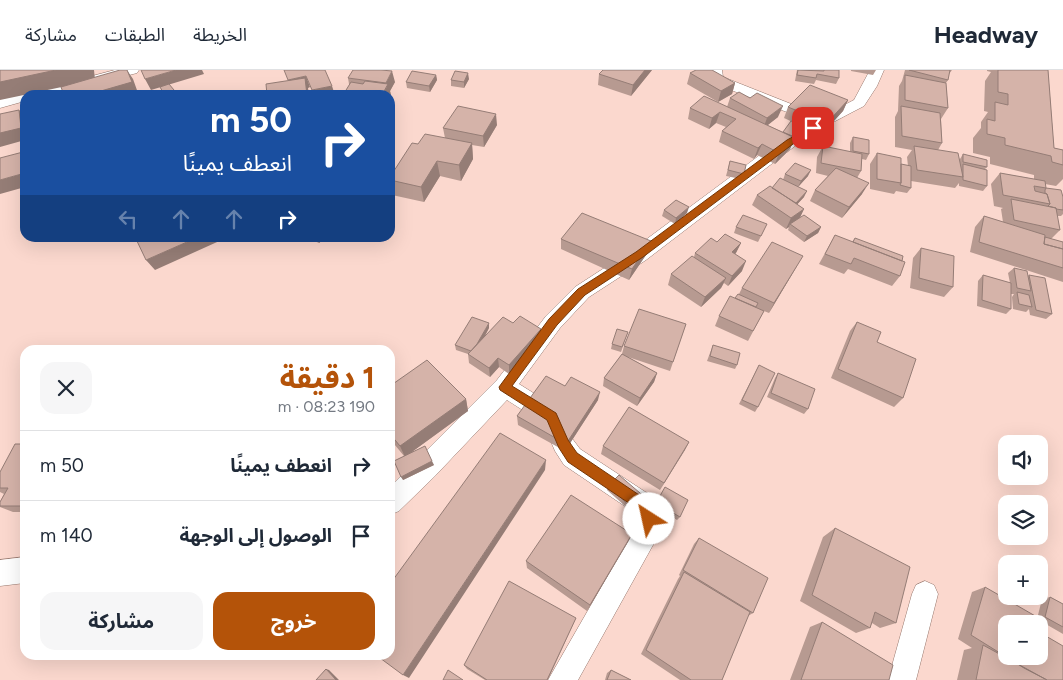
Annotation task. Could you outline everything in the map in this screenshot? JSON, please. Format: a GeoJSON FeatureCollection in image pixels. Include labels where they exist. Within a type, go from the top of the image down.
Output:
{"type":"FeatureCollection","features":[{"type":"Feature","properties":{"kind":"street"},"geometry":{"type":"LineString","coordinates":[[54,90],[132,70]]}},
{"type":"Feature","properties":{"kind":"street"},"geometry":{"type":"LineString","coordinates":[[715,70],[716,79],[824,122]]}},
{"type":"Feature","properties":{"kind":"street"},"geometry":{"type":"LineString","coordinates":[[395,497],[427,468],[504,387],[553,322],[582,292],[639,255],[790,142],[859,103],[870,86],[877,70]]}},
{"type":"Feature","properties":{"kind":"street"},"geometry":{"type":"LineString","coordinates":[[0,103],[20,98]]}},
{"type":"Feature","properties":{"kind":"street"},"geometry":{"type":"LineString","coordinates":[[504,387],[551,416],[563,444],[572,458],[644,506],[649,519],[649,526],[644,536],[562,680]]}},
{"type":"Feature","properties":{"kind":"street"},"geometry":{"type":"LineString","coordinates":[[0,573],[20,571]]}},
{"type":"Feature","properties":{"kind":"street"},"geometry":{"type":"LineString","coordinates":[[902,680],[924,594]]}},
{"type":"Feature","properties":{"kind":"building"},"geometry":{"type":"Polygon","coordinates":[[[0,70],[56,70],[0,82],[0,70]]]}},
{"type":"Feature","properties":{"kind":"building"},"geometry":{"type":"Polygon","coordinates":[[[120,70],[127,70],[132,82],[104,90],[62,90],[61,87],[120,70]]]}},
{"type":"Feature","properties":{"kind":"building"},"geometry":{"type":"Polygon","coordinates":[[[141,70],[176,70],[145,79],[141,70]]]}},
{"type":"Feature","properties":{"kind":"building"},"geometry":{"type":"Polygon","coordinates":[[[284,70],[325,70],[332,86],[312,90],[306,76],[288,80],[284,70]]]}},
{"type":"Feature","properties":{"kind":"building"},"geometry":{"type":"Polygon","coordinates":[[[353,70],[392,71],[386,83],[348,78],[353,70]]]}},
{"type":"Feature","properties":{"kind":"building"},"geometry":{"type":"Polygon","coordinates":[[[603,70],[645,70],[633,85],[599,74],[603,70]]]}},
{"type":"Feature","properties":{"kind":"building"},"geometry":{"type":"Polygon","coordinates":[[[696,70],[712,70],[735,83],[721,91],[690,73],[696,70]]]}},
{"type":"Feature","properties":{"kind":"building"},"geometry":{"type":"Polygon","coordinates":[[[798,70],[839,70],[839,78],[817,74],[816,78],[797,75],[798,70]]]}},
{"type":"Feature","properties":{"kind":"building"},"geometry":{"type":"Polygon","coordinates":[[[909,70],[950,70],[948,80],[909,70]]]}},
{"type":"Feature","properties":{"kind":"building"},"geometry":{"type":"Polygon","coordinates":[[[998,70],[1048,70],[1054,148],[1063,150],[1063,165],[1052,162],[1051,156],[1005,145],[1005,138],[987,134],[987,119],[995,121],[995,102],[1008,105],[1008,94],[998,92],[998,70]]]}},
{"type":"Feature","properties":{"kind":"building"},"geometry":{"type":"Polygon","coordinates":[[[412,71],[436,75],[429,86],[406,82],[412,71]]]}},
{"type":"Feature","properties":{"kind":"building"},"geometry":{"type":"Polygon","coordinates":[[[455,71],[468,73],[464,82],[451,80],[455,71]]]}},
{"type":"Feature","properties":{"kind":"building"},"geometry":{"type":"Polygon","coordinates":[[[905,75],[946,83],[948,108],[905,100],[905,75]]]}},
{"type":"Feature","properties":{"kind":"building"},"geometry":{"type":"Polygon","coordinates":[[[305,78],[306,90],[267,90],[266,84],[305,78]]]}},
{"type":"Feature","properties":{"kind":"building"},"geometry":{"type":"Polygon","coordinates":[[[365,81],[388,84],[385,90],[346,90],[351,82],[363,84],[365,81]]]}},
{"type":"Feature","properties":{"kind":"building"},"geometry":{"type":"Polygon","coordinates":[[[169,84],[174,90],[162,90],[160,87],[169,84]]]}},
{"type":"Feature","properties":{"kind":"building"},"geometry":{"type":"Polygon","coordinates":[[[810,85],[848,100],[827,123],[788,107],[810,85]]]}},
{"type":"Feature","properties":{"kind":"building"},"geometry":{"type":"Polygon","coordinates":[[[739,92],[750,98],[757,93],[783,106],[767,118],[730,98],[739,92]]]}},
{"type":"Feature","properties":{"kind":"building"},"geometry":{"type":"Polygon","coordinates":[[[704,96],[795,138],[779,153],[762,144],[758,148],[722,131],[736,119],[720,112],[712,118],[690,108],[704,96]]]}},
{"type":"Feature","properties":{"kind":"building"},"geometry":{"type":"Polygon","coordinates":[[[458,106],[496,114],[483,136],[443,128],[458,106]]]}},
{"type":"Feature","properties":{"kind":"building"},"geometry":{"type":"Polygon","coordinates":[[[901,106],[940,113],[942,143],[902,136],[901,106]]]}},
{"type":"Feature","properties":{"kind":"building"},"geometry":{"type":"Polygon","coordinates":[[[19,110],[20,128],[0,133],[0,114],[19,110]]]}},
{"type":"Feature","properties":{"kind":"building"},"geometry":{"type":"Polygon","coordinates":[[[791,121],[814,130],[806,142],[783,132],[791,121]]]}},
{"type":"Feature","properties":{"kind":"building"},"geometry":{"type":"Polygon","coordinates":[[[425,134],[472,143],[459,165],[437,161],[421,187],[395,181],[395,169],[412,143],[418,144],[425,134]]]}},
{"type":"Feature","properties":{"kind":"building"},"geometry":{"type":"Polygon","coordinates":[[[853,137],[869,140],[869,154],[853,151],[853,137]]]}},
{"type":"Feature","properties":{"kind":"building"},"geometry":{"type":"Polygon","coordinates":[[[823,146],[862,154],[861,171],[821,163],[823,146]]]}},
{"type":"Feature","properties":{"kind":"building"},"geometry":{"type":"Polygon","coordinates":[[[914,146],[958,153],[963,177],[917,170],[914,146]]]}},
{"type":"Feature","properties":{"kind":"building"},"geometry":{"type":"Polygon","coordinates":[[[20,153],[20,174],[0,180],[0,158],[20,153]]]}},
{"type":"Feature","properties":{"kind":"building"},"geometry":{"type":"Polygon","coordinates":[[[877,153],[901,158],[901,183],[877,179],[877,153]]]}},
{"type":"Feature","properties":{"kind":"building"},"geometry":{"type":"Polygon","coordinates":[[[963,154],[987,160],[987,167],[963,162],[963,154]]]}},
{"type":"Feature","properties":{"kind":"building"},"geometry":{"type":"Polygon","coordinates":[[[730,161],[746,165],[744,174],[728,170],[730,161]]]}},
{"type":"Feature","properties":{"kind":"building"},"geometry":{"type":"Polygon","coordinates":[[[795,163],[811,170],[801,181],[785,174],[795,163]]]}},
{"type":"Feature","properties":{"kind":"building"},"geometry":{"type":"Polygon","coordinates":[[[901,164],[911,166],[911,188],[900,185],[901,164]]]}},
{"type":"Feature","properties":{"kind":"building"},"geometry":{"type":"Polygon","coordinates":[[[963,164],[987,170],[987,186],[963,180],[963,164]]]}},
{"type":"Feature","properties":{"kind":"building"},"geometry":{"type":"Polygon","coordinates":[[[836,168],[869,183],[849,207],[815,190],[836,168]]]}},
{"type":"Feature","properties":{"kind":"building"},"geometry":{"type":"Polygon","coordinates":[[[1000,173],[1045,181],[1046,188],[1034,186],[1035,191],[1047,194],[1050,204],[1003,195],[1000,173]]]}},
{"type":"Feature","properties":{"kind":"building"},"geometry":{"type":"Polygon","coordinates":[[[780,178],[807,191],[796,203],[772,188],[780,178]]]}},
{"type":"Feature","properties":{"kind":"building"},"geometry":{"type":"Polygon","coordinates":[[[770,186],[804,209],[791,218],[757,195],[770,186]]]}},
{"type":"Feature","properties":{"kind":"building"},"geometry":{"type":"Polygon","coordinates":[[[1046,188],[1061,190],[1063,210],[1048,206],[1050,204],[1045,193],[1046,188]]]}},
{"type":"Feature","properties":{"kind":"building"},"geometry":{"type":"Polygon","coordinates":[[[1011,199],[1056,208],[1060,230],[1014,220],[1011,199]]]}},
{"type":"Feature","properties":{"kind":"building"},"geometry":{"type":"Polygon","coordinates":[[[676,200],[689,207],[676,218],[664,210],[676,200]]]}},
{"type":"Feature","properties":{"kind":"building"},"geometry":{"type":"Polygon","coordinates":[[[582,213],[651,241],[632,269],[561,239],[582,213]]]}},
{"type":"Feature","properties":{"kind":"building"},"geometry":{"type":"Polygon","coordinates":[[[743,215],[767,224],[761,236],[736,227],[743,215]]]}},
{"type":"Feature","properties":{"kind":"building"},"geometry":{"type":"Polygon","coordinates":[[[804,215],[821,227],[807,236],[790,224],[804,215]]]}},
{"type":"Feature","properties":{"kind":"building"},"geometry":{"type":"Polygon","coordinates":[[[984,216],[1045,235],[1044,244],[1063,249],[1063,268],[979,242],[984,216]]]}},
{"type":"Feature","properties":{"kind":"building"},"geometry":{"type":"Polygon","coordinates":[[[725,234],[741,243],[732,252],[746,261],[732,276],[695,253],[711,238],[717,242],[725,234]]]}},
{"type":"Feature","properties":{"kind":"building"},"geometry":{"type":"Polygon","coordinates":[[[835,235],[905,262],[900,276],[854,258],[851,264],[825,254],[835,235]]]}},
{"type":"Feature","properties":{"kind":"building"},"geometry":{"type":"Polygon","coordinates":[[[1045,237],[1063,242],[1063,249],[1044,244],[1045,237]]]}},
{"type":"Feature","properties":{"kind":"building"},"geometry":{"type":"Polygon","coordinates":[[[855,238],[903,256],[902,261],[853,242],[855,238]]]}},
{"type":"Feature","properties":{"kind":"building"},"geometry":{"type":"Polygon","coordinates":[[[137,242],[187,242],[146,260],[137,242]]]}},
{"type":"Feature","properties":{"kind":"building"},"geometry":{"type":"Polygon","coordinates":[[[772,242],[803,256],[774,303],[742,288],[772,242]]]}},
{"type":"Feature","properties":{"kind":"building"},"geometry":{"type":"Polygon","coordinates":[[[921,248],[954,256],[953,287],[919,278],[921,248]]]}},
{"type":"Feature","properties":{"kind":"building"},"geometry":{"type":"Polygon","coordinates":[[[692,256],[726,278],[705,297],[671,274],[692,256]]]}},
{"type":"Feature","properties":{"kind":"building"},"geometry":{"type":"Polygon","coordinates":[[[1014,268],[1027,271],[1031,291],[1017,288],[1014,268]]]}},
{"type":"Feature","properties":{"kind":"building"},"geometry":{"type":"Polygon","coordinates":[[[983,275],[1011,283],[1011,309],[982,300],[983,275]]]}},
{"type":"Feature","properties":{"kind":"building"},"geometry":{"type":"Polygon","coordinates":[[[1029,275],[1045,278],[1052,314],[1036,310],[1029,275]]]}},
{"type":"Feature","properties":{"kind":"building"},"geometry":{"type":"Polygon","coordinates":[[[1017,292],[1029,295],[1032,307],[1019,304],[1017,292]]]}},
{"type":"Feature","properties":{"kind":"building"},"geometry":{"type":"Polygon","coordinates":[[[738,294],[758,303],[756,307],[735,298],[738,294]]]}},
{"type":"Feature","properties":{"kind":"building"},"geometry":{"type":"Polygon","coordinates":[[[730,296],[764,311],[753,331],[719,316],[730,296]]]}},
{"type":"Feature","properties":{"kind":"building"},"geometry":{"type":"Polygon","coordinates":[[[639,309],[686,324],[673,362],[624,346],[639,309]]]}},
{"type":"Feature","properties":{"kind":"building"},"geometry":{"type":"Polygon","coordinates":[[[520,316],[541,329],[509,365],[498,358],[489,368],[468,354],[503,317],[513,323],[520,316]]]}},
{"type":"Feature","properties":{"kind":"building"},"geometry":{"type":"Polygon","coordinates":[[[472,317],[489,323],[471,351],[455,345],[472,317]]]}},
{"type":"Feature","properties":{"kind":"building"},"geometry":{"type":"Polygon","coordinates":[[[857,322],[881,332],[877,342],[916,359],[903,398],[838,369],[857,322]]]}},
{"type":"Feature","properties":{"kind":"building"},"geometry":{"type":"Polygon","coordinates":[[[617,329],[628,332],[622,347],[612,344],[617,329]]]}},
{"type":"Feature","properties":{"kind":"building"},"geometry":{"type":"Polygon","coordinates":[[[713,345],[740,353],[737,365],[710,356],[713,345]]]}},
{"type":"Feature","properties":{"kind":"building"},"geometry":{"type":"Polygon","coordinates":[[[622,354],[657,373],[640,398],[604,378],[622,354]]]}},
{"type":"Feature","properties":{"kind":"building"},"geometry":{"type":"Polygon","coordinates":[[[427,360],[466,399],[400,446],[395,440],[395,382],[427,360]]]}},
{"type":"Feature","properties":{"kind":"building"},"geometry":{"type":"Polygon","coordinates":[[[759,365],[775,373],[758,407],[742,400],[759,365]]]}},
{"type":"Feature","properties":{"kind":"building"},"geometry":{"type":"Polygon","coordinates":[[[778,373],[815,389],[808,409],[771,393],[778,373]]]}},
{"type":"Feature","properties":{"kind":"building"},"geometry":{"type":"Polygon","coordinates":[[[546,376],[565,386],[571,377],[600,392],[566,444],[517,416],[546,376]]]}},
{"type":"Feature","properties":{"kind":"building"},"geometry":{"type":"Polygon","coordinates":[[[629,407],[689,442],[664,483],[603,446],[629,407]]]}},
{"type":"Feature","properties":{"kind":"building"},"geometry":{"type":"Polygon","coordinates":[[[500,433],[546,460],[403,675],[383,660],[395,660],[395,577],[500,433]]]}},
{"type":"Feature","properties":{"kind":"building"},"geometry":{"type":"Polygon","coordinates":[[[15,444],[20,444],[20,506],[0,506],[0,502],[8,488],[0,488],[0,472],[15,444]]]}},
{"type":"Feature","properties":{"kind":"building"},"geometry":{"type":"Polygon","coordinates":[[[425,446],[432,461],[401,477],[395,461],[425,446]]]}},
{"type":"Feature","properties":{"kind":"building"},"geometry":{"type":"Polygon","coordinates":[[[619,475],[647,499],[635,511],[608,486],[619,475]]]}},
{"type":"Feature","properties":{"kind":"building"},"geometry":{"type":"Polygon","coordinates":[[[665,487],[688,500],[680,517],[656,503],[665,487]]]}},
{"type":"Feature","properties":{"kind":"building"},"geometry":{"type":"Polygon","coordinates":[[[571,495],[632,534],[590,605],[526,561],[571,495]]]}},
{"type":"Feature","properties":{"kind":"building"},"geometry":{"type":"Polygon","coordinates":[[[835,528],[910,567],[896,623],[875,612],[870,628],[812,595],[835,528]]]}},
{"type":"Feature","properties":{"kind":"building"},"geometry":{"type":"Polygon","coordinates":[[[699,538],[768,578],[753,613],[683,570],[699,538]]]}},
{"type":"Feature","properties":{"kind":"building"},"geometry":{"type":"Polygon","coordinates":[[[684,572],[750,612],[722,680],[691,680],[646,650],[684,572]]]}},
{"type":"Feature","properties":{"kind":"building"},"geometry":{"type":"Polygon","coordinates":[[[509,581],[576,618],[547,680],[487,680],[464,665],[509,581]]]}},
{"type":"Feature","properties":{"kind":"building"},"geometry":{"type":"Polygon","coordinates":[[[985,587],[998,594],[998,605],[1016,605],[1034,615],[998,615],[998,652],[971,635],[985,587]]]}},
{"type":"Feature","properties":{"kind":"building"},"geometry":{"type":"Polygon","coordinates":[[[1050,597],[1063,604],[1063,627],[1048,619],[1048,615],[1046,615],[1050,597]]]}},
{"type":"Feature","properties":{"kind":"building"},"geometry":{"type":"Polygon","coordinates":[[[822,622],[893,665],[889,680],[801,680],[822,622]]]}},
{"type":"Feature","properties":{"kind":"building"},"geometry":{"type":"Polygon","coordinates":[[[1048,637],[1063,646],[1063,680],[1047,680],[1019,665],[1048,665],[1048,637]]]}},
{"type":"Feature","properties":{"kind":"building"},"geometry":{"type":"Polygon","coordinates":[[[983,645],[998,653],[998,665],[1020,665],[1047,680],[976,680],[983,645]]]}},
{"type":"Feature","properties":{"kind":"building"},"geometry":{"type":"Polygon","coordinates":[[[326,669],[336,680],[316,680],[326,669]]]}},
{"type":"Feature","properties":{"kind":"building"},"geometry":{"type":"Polygon","coordinates":[[[448,670],[463,680],[443,680],[448,670]]]}},
{"type":"Feature","properties":{"kind":"building"},"geometry":{"type":"Polygon","coordinates":[[[611,670],[631,680],[607,680],[611,670]]]}},
{"type":"Feature","properties":{"kind":"route"},"geometry":{"type":"LineString","coordinates":[[649,519],[644,506],[572,458],[563,444],[551,416],[504,387],[553,322],[582,292],[639,255],[790,142],[813,128]]}}]}
